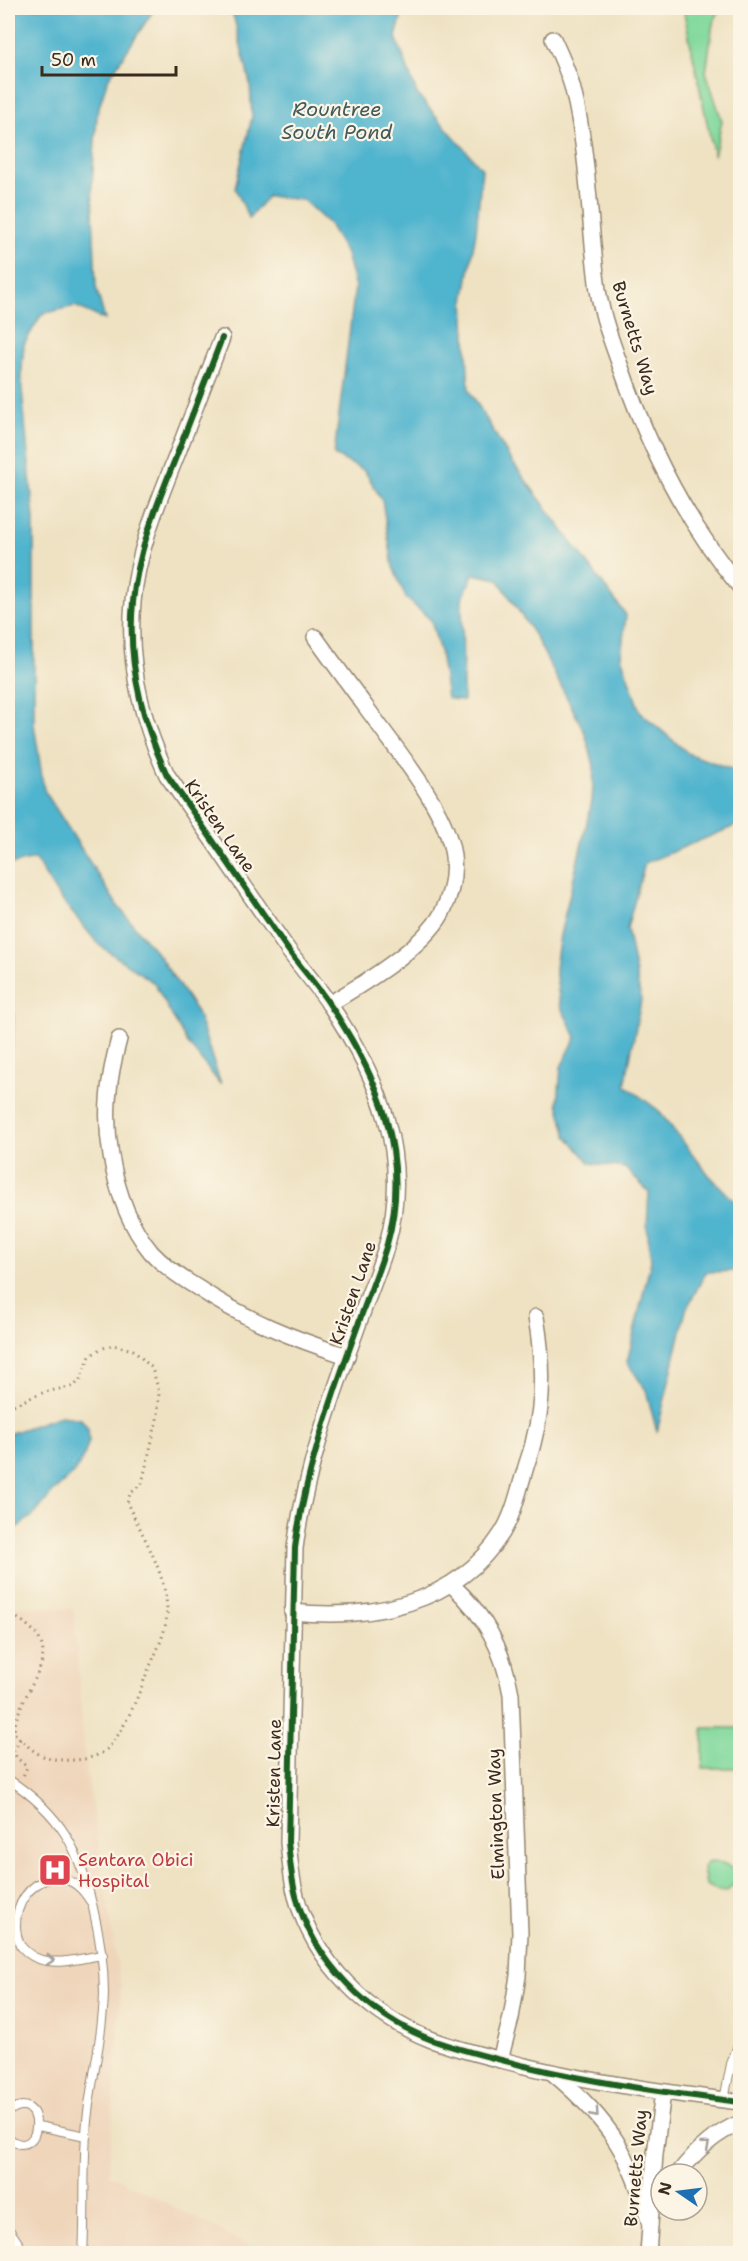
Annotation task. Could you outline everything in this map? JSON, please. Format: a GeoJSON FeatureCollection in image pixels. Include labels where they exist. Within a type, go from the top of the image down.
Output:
{"type":"FeatureCollection","features":[{"type":"Feature","properties":{"kind":"street","name":"Burnetts Way"},"geometry":{"type":"LineString","coordinates":[[554,39],[570,79],[578,114],[599,293],[616,354],[654,453],[677,497],[708,546],[741,588]]}},
{"type":"Feature","properties":{"kind":"street","name":"Kristen Lane"},"geometry":{"type":"LineString","coordinates":[[222,338],[154,512],[139,567],[132,602],[135,676],[146,722],[167,775],[291,954],[330,1004],[370,1076],[386,1112],[393,1143],[396,1174],[393,1213],[387,1244],[347,1356],[300,1508],[295,1548],[292,1612],[288,1842],[291,1876],[296,1898],[307,1925],[324,1955],[339,1975],[360,1996],[405,2028],[433,2040],[500,2060],[553,2073],[663,2092]]}},
{"type":"Feature","properties":{"kind":"street"},"geometry":{"type":"LineString","coordinates":[[315,637],[411,766],[444,828],[453,854],[454,874],[450,895],[442,914],[432,928],[401,957],[330,1004]]}},
{"type":"Feature","properties":{"kind":"street"},"geometry":{"type":"LineString","coordinates":[[119,1039],[111,1068],[107,1097],[107,1132],[115,1178],[123,1204],[135,1229],[151,1252],[171,1271],[220,1303],[300,1341],[347,1356]]}},
{"type":"Feature","properties":{"kind":"street"},"geometry":{"type":"LineString","coordinates":[[292,1612],[324,1616],[356,1615],[381,1611],[411,1602],[451,1584],[468,1573],[487,1554],[514,1508],[535,1439],[542,1371],[536,1317]]}},
{"type":"Feature","properties":{"kind":"street","name":"Elmington Way"},"geometry":{"type":"LineString","coordinates":[[451,1584],[483,1620],[498,1645],[506,1666],[512,1694],[520,1933],[518,1976],[511,2018],[500,2060]]}},
{"type":"Feature","properties":{"kind":"street"},"geometry":{"type":"LineString","coordinates":[[553,2073],[571,2088],[614,2135],[641,2191],[650,2225]]}},
{"type":"Feature","properties":{"kind":"street","name":"Burnetts Way"},"geometry":{"type":"LineString","coordinates":[[648,2253],[663,2092],[741,2102]]}},
{"type":"Feature","properties":{"kind":"street"},"geometry":{"type":"LineString","coordinates":[[688,2162],[717,2136],[741,2123]]}},
{"type":"Feature","properties":{"kind":"lane"},"geometry":{"type":"LineString","coordinates":[[8,1779],[52,1816],[75,1849],[86,1877],[103,1955],[104,1996],[86,2136],[83,2253]]}},
{"type":"Feature","properties":{"kind":"lane"},"geometry":{"type":"LineString","coordinates":[[93,1911],[89,1899],[81,1889],[58,1878],[45,1879],[33,1883],[15,1901],[11,1916],[12,1929],[24,1950],[35,1958],[46,1961],[103,1955]]}},
{"type":"Feature","properties":{"kind":"lane"},"geometry":{"type":"LineString","coordinates":[[724,2100],[731,2064],[741,2040]]}},
{"type":"Feature","properties":{"kind":"lane"},"geometry":{"type":"LineString","coordinates":[[8,2112],[15,2108],[26,2108],[35,2115],[38,2126],[28,2141],[16,2143],[8,2138]]}},
{"type":"Feature","properties":{"kind":"lane"},"geometry":{"type":"LineString","coordinates":[[38,2126],[86,2136]]}},
{"type":"Feature","properties":{"kind":"lane"},"geometry":{"type":"LineString","coordinates":[[8,2228],[26,2253]]}},
{"type":"Feature","properties":{"kind":"path"},"geometry":{"type":"LineString","coordinates":[[8,1407],[45,1392],[74,1386],[80,1380],[90,1356],[100,1349],[113,1345],[133,1350],[152,1368],[159,1392],[158,1415],[142,1483],[130,1494],[127,1503],[160,1575],[166,1596],[167,1613],[163,1636],[136,1699],[108,1749],[94,1757],[55,1759],[42,1756],[14,1733],[15,1720],[42,1664],[44,1652],[31,1630],[8,1613]]}},
{"type":"Feature","properties":{"kind":"path"},"geometry":{"type":"LineString","coordinates":[[16,1785],[27,1767],[16,1757],[14,1751],[20,1739]]}},
{"type":"Feature","properties":{"kind":"shaded area","name":"Sentara Obici Hospital"},"geometry":{"type":"Polygon","coordinates":[[[8,1606],[74,1609],[84,1753],[121,1987],[109,2174],[260,2253],[8,2254],[8,1606]]]}},
{"type":"Feature","properties":{"kind":"green space"},"geometry":{"type":"Polygon","coordinates":[[[683,8],[721,8],[713,23],[706,72],[722,121],[714,156],[683,8]]]}},
{"type":"Feature","properties":{"kind":"green space"},"geometry":{"type":"Polygon","coordinates":[[[703,1728],[740,1728],[740,1768],[703,1768],[703,1728]]]}},
{"type":"Feature","properties":{"kind":"green space"},"geometry":{"type":"Polygon","coordinates":[[[713,1861],[732,1869],[736,1877],[736,1882],[726,1892],[706,1885],[703,1868],[707,1862],[713,1861]]]}},
{"type":"Feature","properties":{"kind":"water"},"geometry":{"type":"Polygon","coordinates":[[[8,8],[155,8],[107,81],[97,114],[92,184],[96,287],[105,320],[75,306],[42,314],[24,344],[21,379],[34,519],[34,724],[44,790],[117,905],[159,956],[197,1012],[221,1085],[186,1041],[154,983],[99,945],[57,894],[35,859],[8,865],[8,8]]]}},
{"type":"Feature","properties":{"kind":"water","name":"Rountree South Pond"},"geometry":{"type":"Polygon","coordinates":[[[229,8],[404,8],[396,37],[417,94],[482,169],[476,232],[464,301],[469,390],[510,459],[626,615],[621,656],[640,712],[689,754],[740,772],[740,824],[645,863],[627,928],[641,1000],[625,1085],[658,1110],[709,1175],[740,1207],[740,1271],[706,1272],[686,1310],[657,1432],[646,1390],[627,1362],[651,1261],[647,1226],[649,1192],[625,1168],[590,1163],[567,1136],[558,1103],[561,1067],[576,1037],[560,1005],[555,968],[560,935],[592,801],[594,766],[585,733],[535,636],[498,579],[473,574],[462,600],[463,701],[447,698],[440,652],[431,620],[406,598],[393,567],[382,500],[365,471],[334,455],[355,287],[346,254],[329,224],[303,200],[268,196],[249,218],[235,188],[252,117],[250,83],[234,18],[229,8]]]}},
{"type":"Feature","properties":{"kind":"water"},"geometry":{"type":"Polygon","coordinates":[[[8,969],[13,1004],[13,1027],[8,1062],[8,969]]]}},
{"type":"Feature","properties":{"kind":"water"},"geometry":{"type":"Polygon","coordinates":[[[61,1416],[81,1419],[88,1428],[89,1441],[84,1456],[75,1472],[53,1492],[35,1514],[8,1534],[8,1434],[61,1416]]]}},
{"type":"Feature","properties":{"kind":"cycle path"},"geometry":{"type":"LineString","coordinates":[[222,338],[154,513],[143,548],[135,584],[132,624],[132,647],[138,691],[150,734],[167,775],[286,947],[325,998],[363,1061],[386,1119],[393,1149],[396,1180],[394,1211],[387,1244],[320,1435],[305,1491],[295,1548],[288,1842],[296,1896],[304,1920],[330,1964],[366,2001],[409,2030],[455,2048],[578,2078],[740,2102]]}},
{"type":"Feature","properties":{"kind":"place","name":"Sentara Obici Hospital"},"geometry":{"type":"Point","coordinates":[55,1870]}}]}
